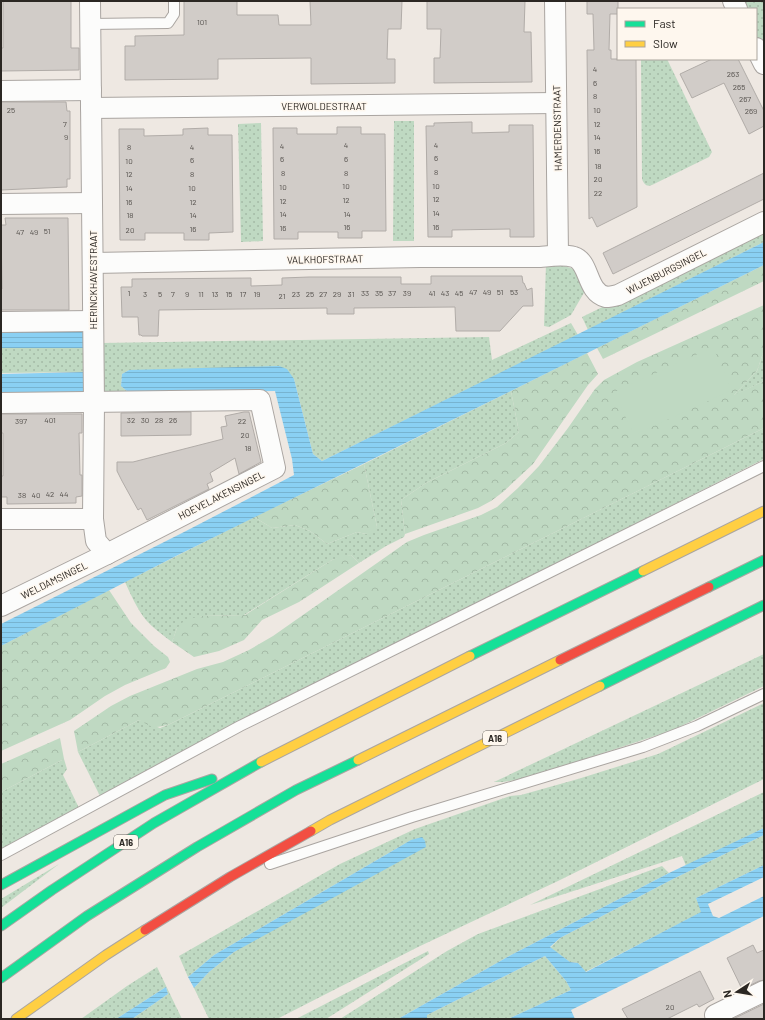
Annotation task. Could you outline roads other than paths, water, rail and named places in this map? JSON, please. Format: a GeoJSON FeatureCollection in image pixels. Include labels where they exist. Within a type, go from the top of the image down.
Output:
{"type":"FeatureCollection","features":[{"type":"Feature","properties":{"kind":"highway","name":"A16"},"geometry":{"type":"LineString","coordinates":[[1,926],[52,890],[154,823],[255,764],[433,674],[764,511]]}},
{"type":"Feature","properties":{"kind":"highway"},"geometry":{"type":"LineString","coordinates":[[1,978],[87,916],[197,847],[296,790],[764,560]]}},
{"type":"Feature","properties":{"kind":"highway","name":"A16"},"geometry":{"type":"LineString","coordinates":[[16,1019],[106,955],[167,915],[330,820],[764,605]]}},
{"type":"Feature","properties":{"kind":"highway","name":"A16"},"geometry":{"type":"LineString","coordinates":[[1,885],[165,795],[255,764]]}},
{"type":"Feature","properties":{"kind":"street","name":"HERINCKHAVESTRAAT"},"geometry":{"type":"LineString","coordinates":[[90,1],[94,403],[93,519],[96,541],[107,554]]}},
{"type":"Feature","properties":{"kind":"street","name":"HAMERDENSTRAAT"},"geometry":{"type":"LineString","coordinates":[[555,1],[558,255]]}},
{"type":"Feature","properties":{"kind":"street"},"geometry":{"type":"LineString","coordinates":[[757,50],[764,64]]}},
{"type":"Feature","properties":{"kind":"street","name":"VERWOLDESTRAAT"},"geometry":{"type":"LineString","coordinates":[[1,91],[91,99],[556,103]]}},
{"type":"Feature","properties":{"kind":"street"},"geometry":{"type":"LineString","coordinates":[[1,204],[92,203]]}},
{"type":"Feature","properties":{"kind":"street","name":"WIJENBURGSINGEL"},"geometry":{"type":"LineString","coordinates":[[558,255],[576,257],[583,265],[592,286],[598,293],[607,297],[618,295],[764,222]]}},
{"type":"Feature","properties":{"kind":"street","name":"VALKHOFSTRAAT"},"geometry":{"type":"LineString","coordinates":[[92,263],[420,257],[540,257],[558,255]]}},
{"type":"Feature","properties":{"kind":"street"},"geometry":{"type":"LineString","coordinates":[[1,322],[93,321]]}},
{"type":"Feature","properties":{"kind":"street","name":"HOEVELAKENSINGEL"},"geometry":{"type":"LineString","coordinates":[[94,403],[260,400],[275,468],[107,554]]}},
{"type":"Feature","properties":{"kind":"street"},"geometry":{"type":"LineString","coordinates":[[1,403],[94,403]]}},
{"type":"Feature","properties":{"kind":"street"},"geometry":{"type":"LineString","coordinates":[[1,519],[93,519]]}},
{"type":"Feature","properties":{"kind":"street","name":"WELDAMSINGEL"},"geometry":{"type":"LineString","coordinates":[[3,605],[107,554]]}},
{"type":"Feature","properties":{"kind":"street"},"geometry":{"type":"LineString","coordinates":[[713,1018],[764,991]]}},
{"type":"Feature","properties":{"kind":"lane"},"geometry":{"type":"LineString","coordinates":[[90,24],[168,23],[174,14],[174,1]]}},
{"type":"Feature","properties":{"kind":"lane"},"geometry":{"type":"LineString","coordinates":[[1,855],[240,726],[764,466]]}},
{"type":"Feature","properties":{"kind":"lane"},"geometry":{"type":"LineString","coordinates":[[230,877],[412,817],[643,747],[697,726],[764,694]]}},
{"type":"Feature","properties":{"kind":"water"},"geometry":{"type":"Polygon","coordinates":[[[764,242],[764,265],[178,555],[1,646],[1,624],[294,475],[292,459],[275,391],[128,392],[121,386],[122,374],[129,370],[279,366],[287,369],[294,379],[313,454],[322,461],[764,242]]]}},
{"type":"Feature","properties":{"kind":"water"},"geometry":{"type":"Polygon","coordinates":[[[1,329],[84,329],[85,348],[1,348],[1,329]]]}},
{"type":"Feature","properties":{"kind":"water"},"geometry":{"type":"Polygon","coordinates":[[[85,372],[85,396],[1,397],[1,374],[85,372]]]}},
{"type":"Feature","properties":{"kind":"water"},"geometry":{"type":"Polygon","coordinates":[[[764,828],[764,835],[673,879],[560,938],[550,947],[570,962],[578,963],[586,972],[701,912],[696,898],[764,865],[764,877],[708,904],[713,916],[719,918],[764,896],[764,916],[571,1010],[575,1019],[508,1019],[571,990],[566,981],[545,956],[427,1015],[427,1019],[398,1019],[511,955],[669,873],[764,828]]]}},
{"type":"Feature","properties":{"kind":"water"},"geometry":{"type":"Polygon","coordinates":[[[422,837],[425,841],[426,847],[234,952],[209,972],[194,988],[188,977],[214,955],[411,840],[422,837]]]}},
{"type":"Feature","properties":{"kind":"water"},"geometry":{"type":"Polygon","coordinates":[[[166,987],[168,994],[132,1019],[116,1019],[166,987]]]}}]}
